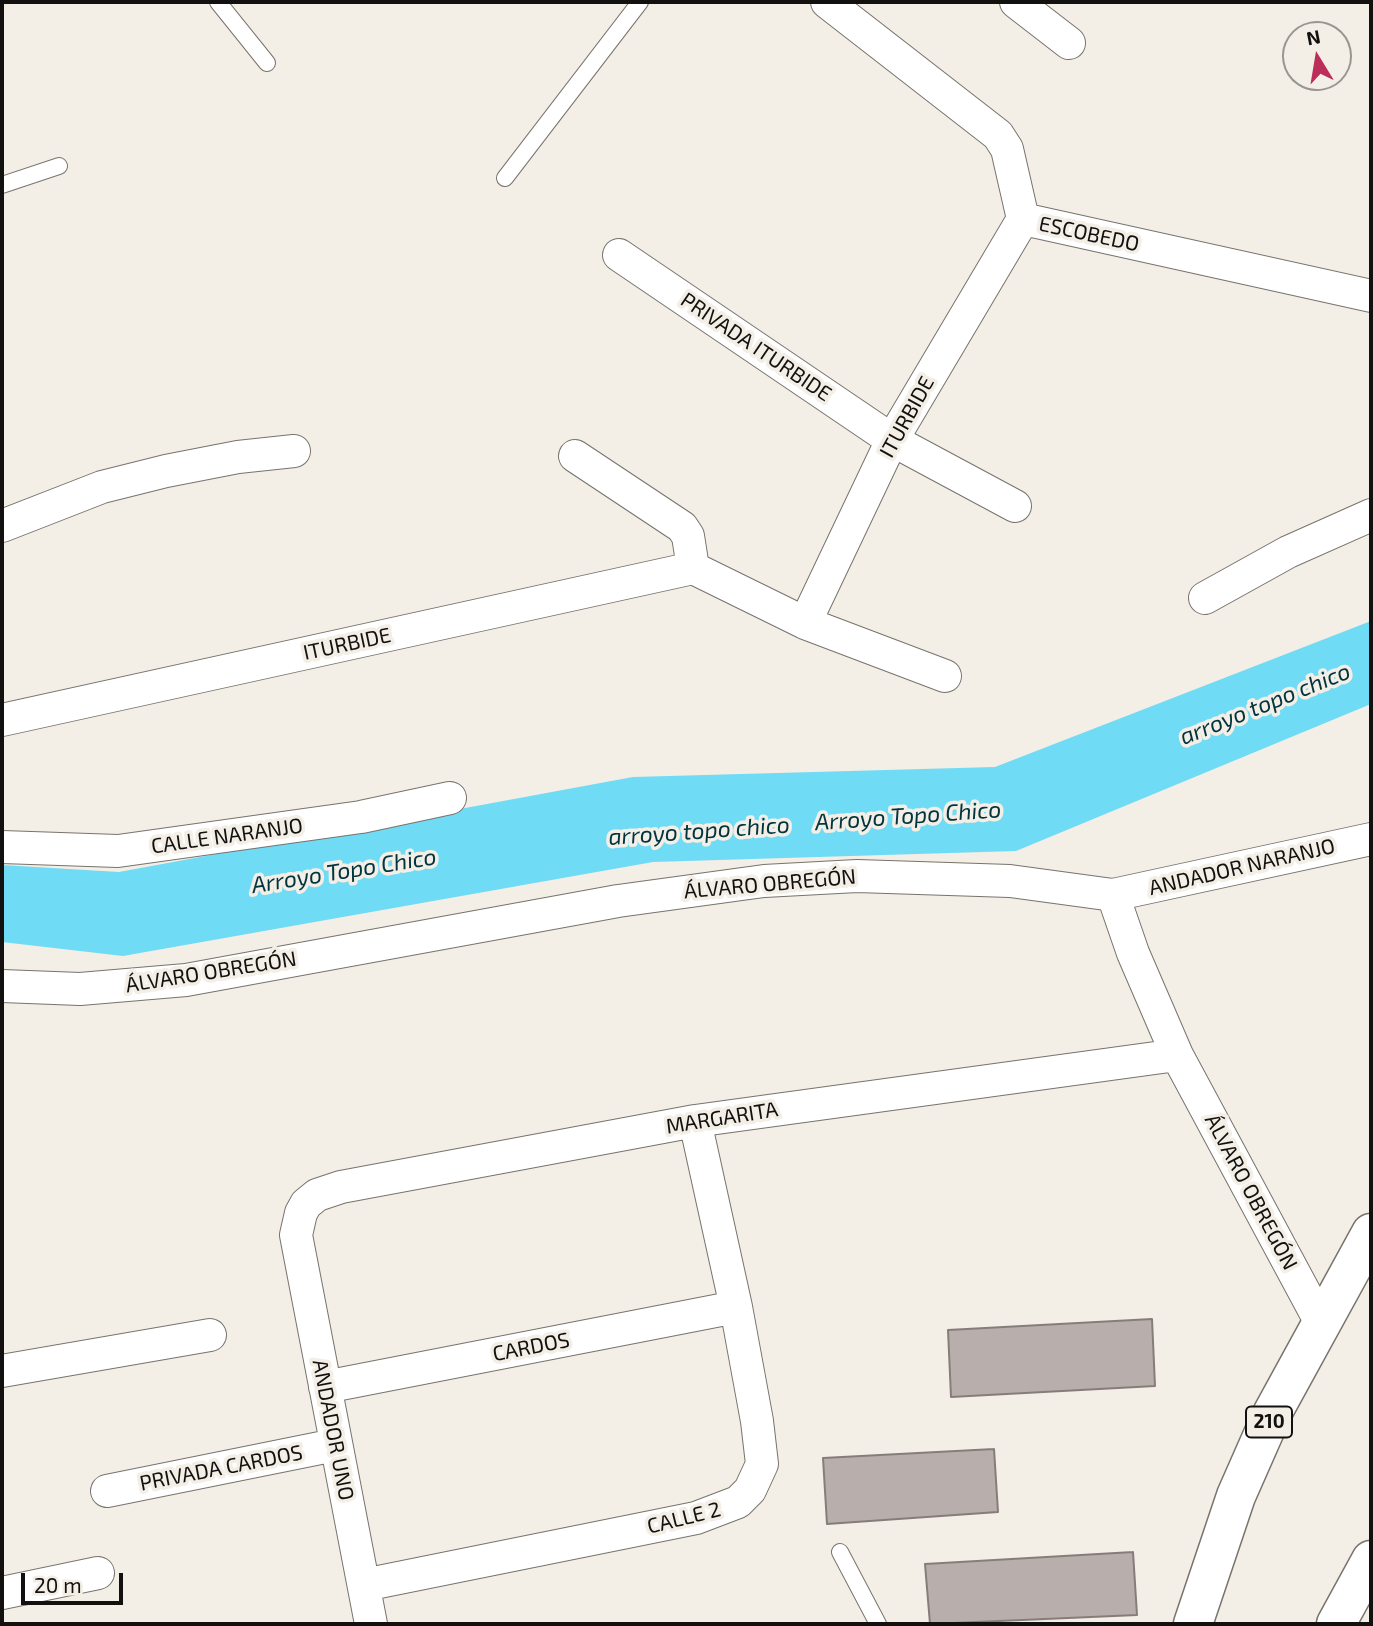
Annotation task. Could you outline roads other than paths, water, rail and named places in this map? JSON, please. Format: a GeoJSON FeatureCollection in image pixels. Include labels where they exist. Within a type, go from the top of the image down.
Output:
{"type":"FeatureCollection","features":[{"type":"Feature","properties":{"kind":"highway","name":"210"},"geometry":{"type":"LineString","coordinates":[[1193,1624],[1236,1496],[1273,1412],[1320,1321],[1371,1233]]}},
{"type":"Feature","properties":{"kind":"highway"},"geometry":{"type":"LineString","coordinates":[[1336,1624],[1371,1560]]}},
{"type":"Feature","properties":{"kind":"street","name":"ESCOBEDO"},"geometry":{"type":"LineString","coordinates":[[827,2],[998,135],[1007,149],[1023,219],[1371,296]]}},
{"type":"Feature","properties":{"kind":"street"},"geometry":{"type":"LineString","coordinates":[[1016,2],[1069,43]]}},
{"type":"Feature","properties":{"kind":"street","name":"ITURBIDE"},"geometry":{"type":"LineString","coordinates":[[805,623],[892,440],[1023,219]]}},
{"type":"Feature","properties":{"kind":"street","name":"PRIVADA ITURBIDE"},"geometry":{"type":"LineString","coordinates":[[619,255],[892,440],[1015,506]]}},
{"type":"Feature","properties":{"kind":"street"},"geometry":{"type":"LineString","coordinates":[[2,526],[115,484],[238,457],[294,451]]}},
{"type":"Feature","properties":{"kind":"street"},"geometry":{"type":"LineString","coordinates":[[575,456],[681,527],[688,536],[693,568],[805,623],[945,676]]}},
{"type":"Feature","properties":{"kind":"street"},"geometry":{"type":"LineString","coordinates":[[1205,598],[1288,552],[1371,515]]}},
{"type":"Feature","properties":{"kind":"street","name":"ITURBIDE"},"geometry":{"type":"LineString","coordinates":[[2,720],[693,568]]}},
{"type":"Feature","properties":{"kind":"street","name":"CALLE NARANJO"},"geometry":{"type":"LineString","coordinates":[[2,847],[118,851],[361,817],[450,798]]}},
{"type":"Feature","properties":{"kind":"street","name":"ANDADOR NARANJO"},"geometry":{"type":"LineString","coordinates":[[1113,895],[1371,839]]}},
{"type":"Feature","properties":{"kind":"street","name":"ÁLVARO OBREGÓN"},"geometry":{"type":"LineString","coordinates":[[2,986],[80,989],[186,980],[618,901],[764,881],[857,876],[1010,881],[1113,895],[1133,953],[1177,1055],[1320,1321]]}},
{"type":"Feature","properties":{"kind":"street","name":"MARGARITA"},"geometry":{"type":"LineString","coordinates":[[296,1235],[297,1221],[306,1204],[317,1195],[341,1187],[695,1121],[1177,1055]]}},
{"type":"Feature","properties":{"kind":"street","name":"CALLE 2"},"geometry":{"type":"LineString","coordinates":[[364,1585],[696,1518],[738,1502],[758,1477],[762,1464],[736,1307],[695,1121]]}},
{"type":"Feature","properties":{"kind":"street","name":"ANDADOR UNO"},"geometry":{"type":"LineString","coordinates":[[296,1235],[372,1624]]}},
{"type":"Feature","properties":{"kind":"street","name":"CARDOS"},"geometry":{"type":"LineString","coordinates":[[325,1387],[736,1307]]}},
{"type":"Feature","properties":{"kind":"street"},"geometry":{"type":"LineString","coordinates":[[2,1371],[210,1335]]}},
{"type":"Feature","properties":{"kind":"street","name":"PRIVADA CARDOS"},"geometry":{"type":"LineString","coordinates":[[107,1491],[335,1445]]}},
{"type":"Feature","properties":{"kind":"street"},"geometry":{"type":"LineString","coordinates":[[2,1593],[98,1573]]}},
{"type":"Feature","properties":{"kind":"lane"},"geometry":{"type":"LineString","coordinates":[[218,2],[267,63]]}},
{"type":"Feature","properties":{"kind":"lane"},"geometry":{"type":"LineString","coordinates":[[505,178],[640,2]]}},
{"type":"Feature","properties":{"kind":"lane"},"geometry":{"type":"LineString","coordinates":[[2,185],[59,166]]}},
{"type":"Feature","properties":{"kind":"lane"},"geometry":{"type":"LineString","coordinates":[[840,1552],[878,1624]]}},
{"type":"Feature","properties":{"kind":"water"},"geometry":{"type":"Polygon","coordinates":[[[1371,621],[1371,704],[1016,851],[653,862],[123,956],[2,942],[2,865],[119,872],[633,777],[995,767],[1371,621]]]}},
{"type":"Feature","properties":{"kind":"water label","name":"arroyo topo chico"},"geometry":{"type":"Point","coordinates":[1265,704]}},
{"type":"Feature","properties":{"kind":"water label","name":"Arroyo Topo Chico"},"geometry":{"type":"Point","coordinates":[908,816]}},
{"type":"Feature","properties":{"kind":"water label","name":"arroyo topo chico"},"geometry":{"type":"Point","coordinates":[699,831]}},
{"type":"Feature","properties":{"kind":"water label","name":"Arroyo Topo Chico"},"geometry":{"type":"Point","coordinates":[344,871]}}]}
